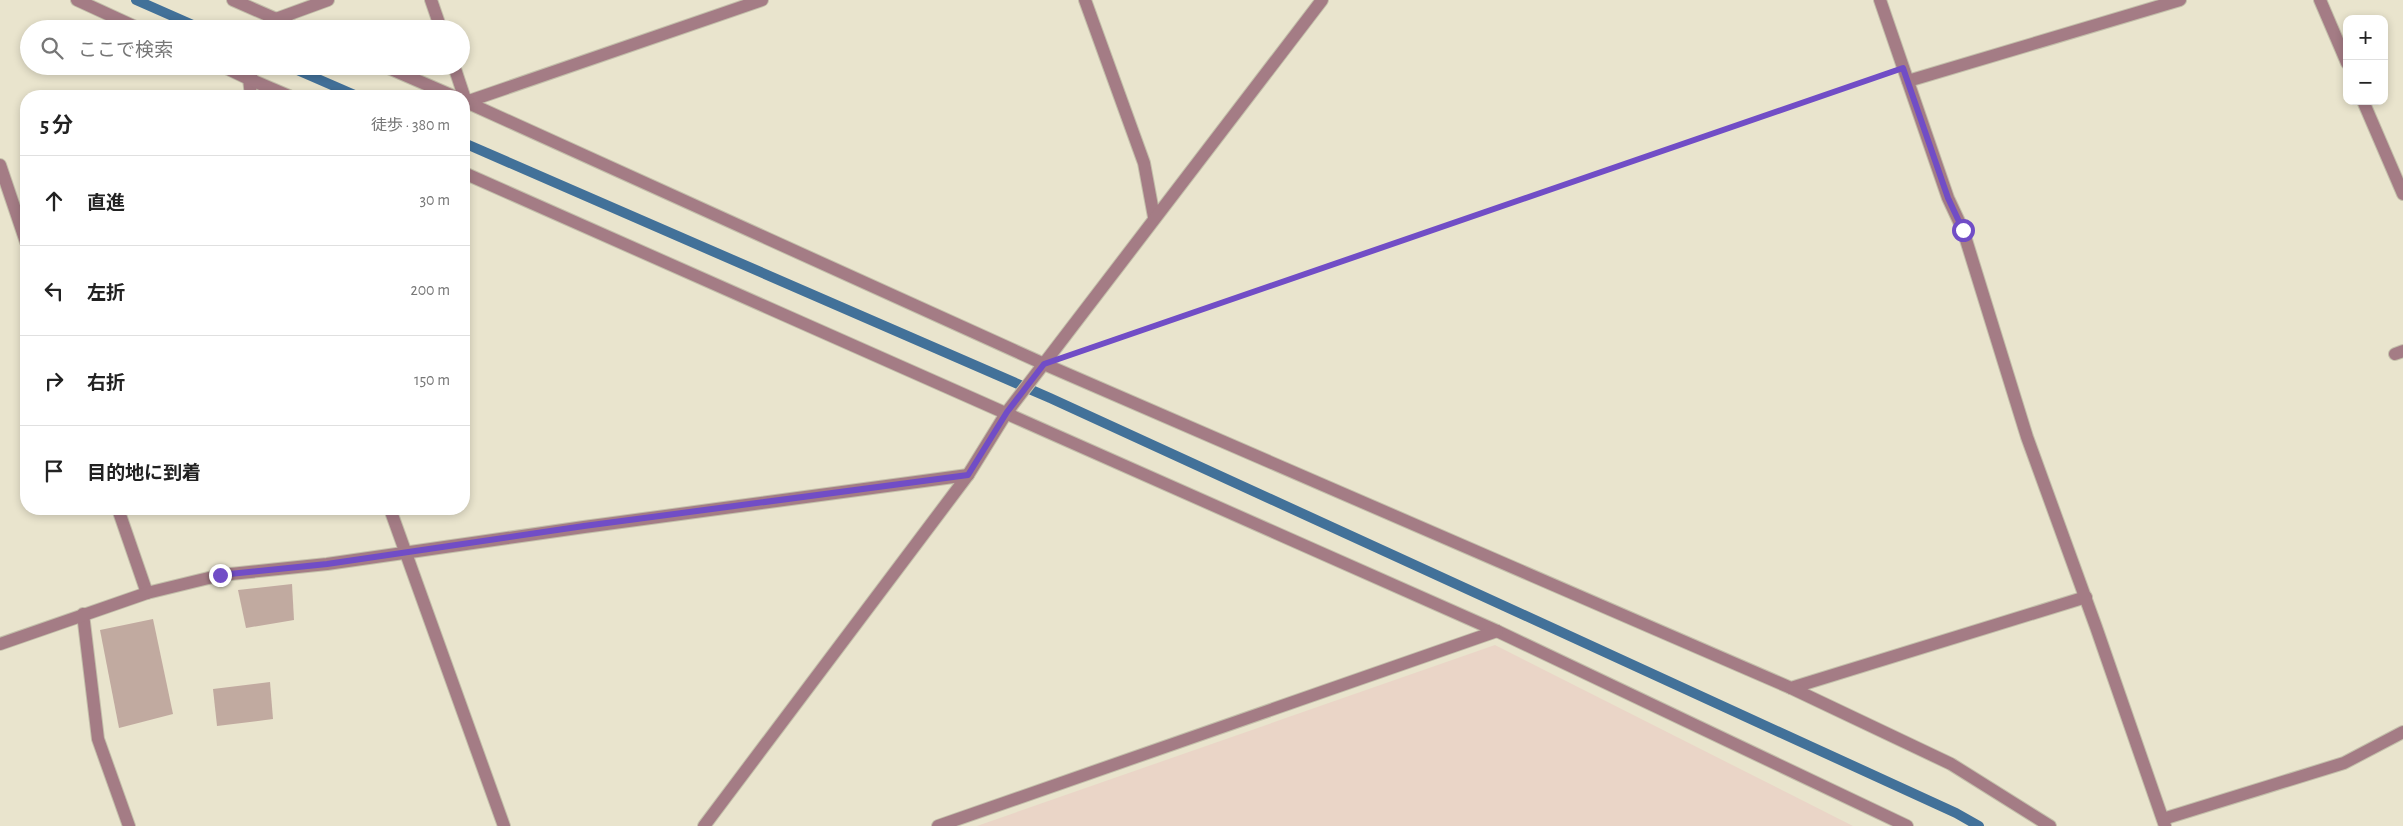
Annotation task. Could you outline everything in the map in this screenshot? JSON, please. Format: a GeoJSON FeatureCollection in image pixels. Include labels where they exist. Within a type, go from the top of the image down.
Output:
{"type":"FeatureCollection","features":[{"type":"Feature","properties":{"kind":"street"},"geometry":{"type":"LineString","coordinates":[[77,0],[120,20]]}},
{"type":"Feature","properties":{"kind":"street"},"geometry":{"type":"LineString","coordinates":[[233,0],[266,20]]}},
{"type":"Feature","properties":{"kind":"street"},"geometry":{"type":"LineString","coordinates":[[282,20],[328,0]]}},
{"type":"Feature","properties":{"kind":"street"},"geometry":{"type":"LineString","coordinates":[[431,0],[438,20]]}},
{"type":"Feature","properties":{"kind":"street"},"geometry":{"type":"LineString","coordinates":[[470,99],[762,0]]}},
{"type":"Feature","properties":{"kind":"street"},"geometry":{"type":"LineString","coordinates":[[1085,0],[1144,163],[1154,217]]}},
{"type":"Feature","properties":{"kind":"street"},"geometry":{"type":"LineString","coordinates":[[704,826],[968,475],[1007,412],[1154,217],[1322,0]]}},
{"type":"Feature","properties":{"kind":"street"},"geometry":{"type":"LineString","coordinates":[[1880,0],[1948,198],[1963,230],[2027,437],[2086,597],[2164,822],[2344,763],[2403,732]]}},
{"type":"Feature","properties":{"kind":"street"},"geometry":{"type":"LineString","coordinates":[[1908,82],[2180,0]]}},
{"type":"Feature","properties":{"kind":"street"},"geometry":{"type":"LineString","coordinates":[[2320,0],[2346,60]]}},
{"type":"Feature","properties":{"kind":"street"},"geometry":{"type":"LineString","coordinates":[[242,75],[276,90]]}},
{"type":"Feature","properties":{"kind":"street"},"geometry":{"type":"LineString","coordinates":[[250,75],[250,90]]}},
{"type":"Feature","properties":{"kind":"street"},"geometry":{"type":"LineString","coordinates":[[405,75],[439,90]]}},
{"type":"Feature","properties":{"kind":"street"},"geometry":{"type":"LineString","coordinates":[[457,75],[462,90]]}},
{"type":"Feature","properties":{"kind":"street"},"geometry":{"type":"LineString","coordinates":[[470,103],[1040,369],[1791,688],[1951,764],[2050,826]]}},
{"type":"Feature","properties":{"kind":"street"},"geometry":{"type":"LineString","coordinates":[[2365,105],[2403,194]]}},
{"type":"Feature","properties":{"kind":"street"},"geometry":{"type":"LineString","coordinates":[[0,165],[20,224]]}},
{"type":"Feature","properties":{"kind":"street"},"geometry":{"type":"LineString","coordinates":[[470,176],[1007,412],[1497,631],[1907,826]]}},
{"type":"Feature","properties":{"kind":"street"},"geometry":{"type":"LineString","coordinates":[[0,644],[147,593],[220,575],[327,564],[968,475]]}},
{"type":"Feature","properties":{"kind":"street"},"geometry":{"type":"LineString","coordinates":[[120,515],[147,593]]}},
{"type":"Feature","properties":{"kind":"street"},"geometry":{"type":"LineString","coordinates":[[392,515],[504,826]]}},
{"type":"Feature","properties":{"kind":"street"},"geometry":{"type":"LineString","coordinates":[[1791,688],[2086,597]]}},
{"type":"Feature","properties":{"kind":"street"},"geometry":{"type":"LineString","coordinates":[[83,614],[98,740],[129,826]]}},
{"type":"Feature","properties":{"kind":"street"},"geometry":{"type":"LineString","coordinates":[[938,826],[1497,631]]}},
{"type":"Feature","properties":{"kind":"path"},"geometry":{"type":"LineString","coordinates":[[1082,350],[1903,68]]}},
{"type":"Feature","properties":{"kind":"shaded area"},"geometry":{"type":"Polygon","coordinates":[[[1495,645],[1853,826],[977,826],[1495,645]]]}},
{"type":"Feature","properties":{"kind":"building"},"geometry":{"type":"Polygon","coordinates":[[[292,584],[294,620],[246,628],[238,590],[292,584]]]}},
{"type":"Feature","properties":{"kind":"building"},"geometry":{"type":"Polygon","coordinates":[[[153,619],[173,714],[119,728],[100,630],[153,619]]]}},
{"type":"Feature","properties":{"kind":"building"},"geometry":{"type":"Polygon","coordinates":[[[270,682],[273,719],[217,726],[213,689],[270,682]]]}},
{"type":"Feature","properties":{"kind":"waterway"},"geometry":{"type":"LineString","coordinates":[[136,0],[182,20]]}},
{"type":"Feature","properties":{"kind":"waterway"},"geometry":{"type":"LineString","coordinates":[[309,75],[343,90]]}},
{"type":"Feature","properties":{"kind":"waterway"},"geometry":{"type":"LineString","coordinates":[[470,146],[1050,398],[1956,813],[1979,826]]}},
{"type":"Feature","properties":{"kind":"route"},"geometry":{"type":"LineString","coordinates":[[220,575],[327,564],[584,526],[968,475],[1007,412],[1044,364],[1903,68],[1948,198],[1963,230]]}}]}
